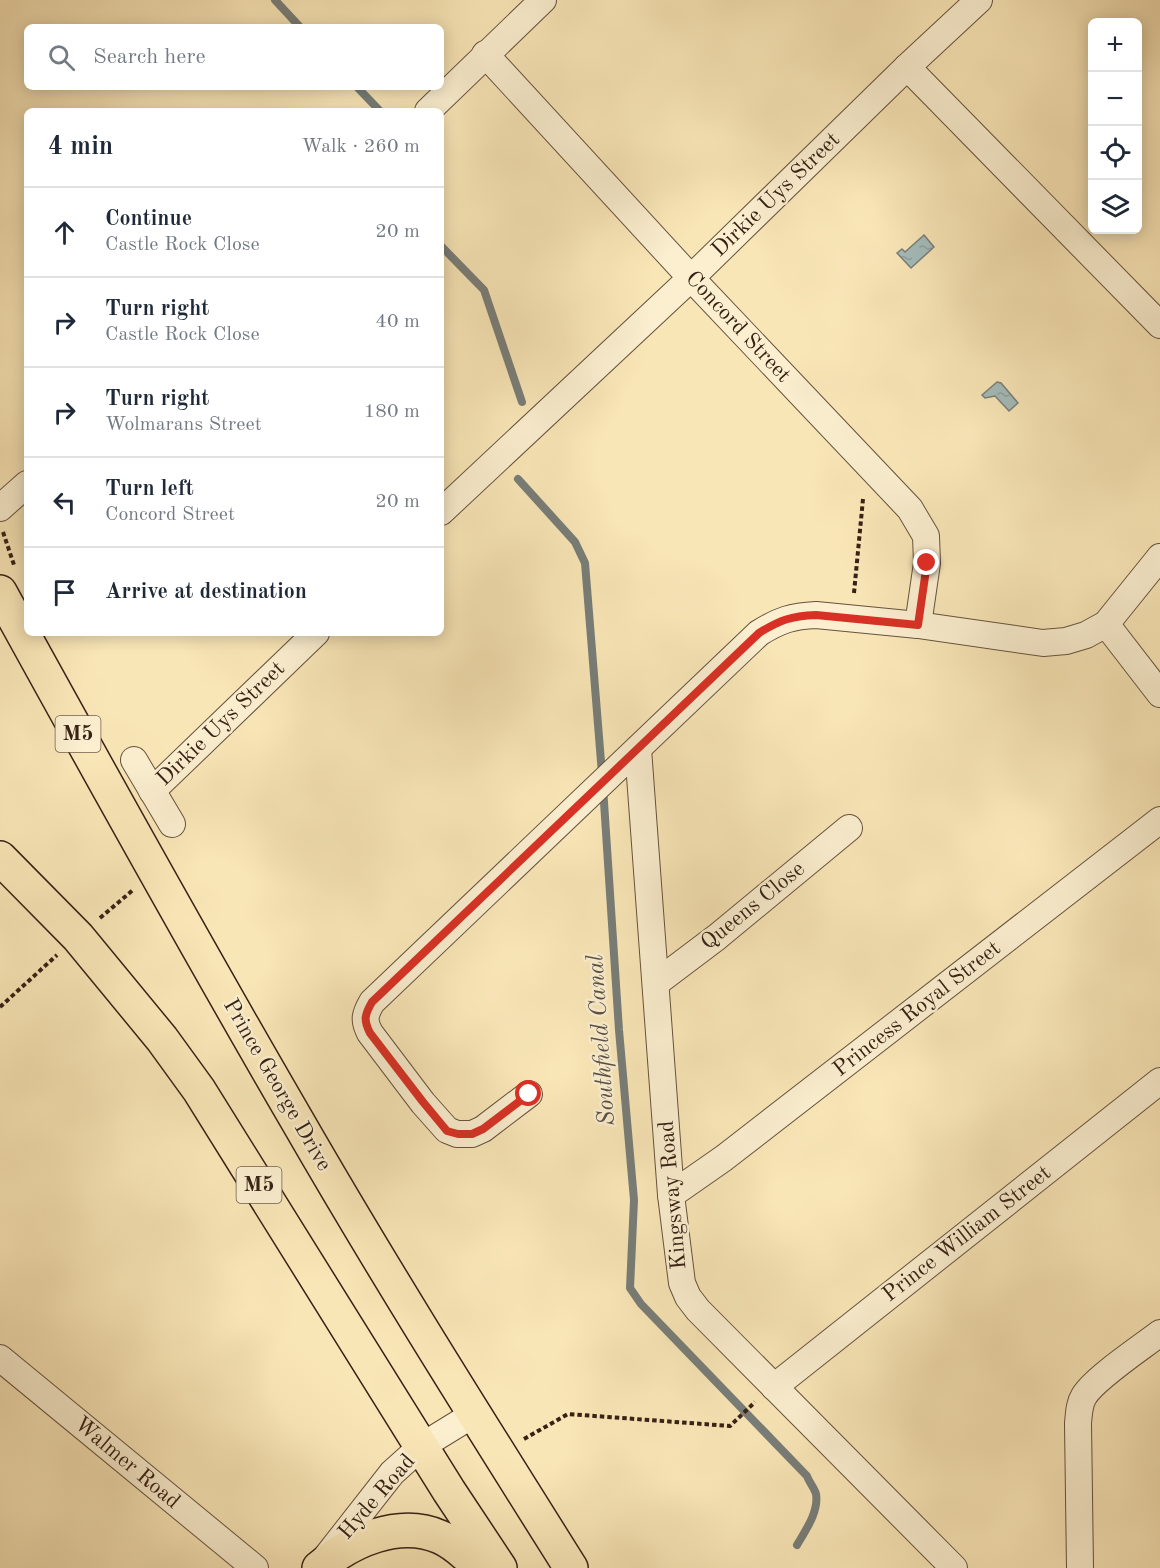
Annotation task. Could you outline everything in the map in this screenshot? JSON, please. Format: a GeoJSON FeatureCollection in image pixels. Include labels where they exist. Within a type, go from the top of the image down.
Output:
{"type":"FeatureCollection","features":[{"type":"Feature","properties":{"kind":"main road","name":"Prince George Drive"},"geometry":{"type":"LineString","coordinates":[[8,583],[24,615]]}},
{"type":"Feature","properties":{"kind":"main road","name":"Prince George Drive"},"geometry":{"type":"LineString","coordinates":[[35,636],[156,875],[293,1114],[450,1377],[571,1568]]}},
{"type":"Feature","properties":{"kind":"main road","name":"M5"},"geometry":{"type":"LineString","coordinates":[[0,858],[78,937],[162,1039],[200,1090],[500,1568]]}},
{"type":"Feature","properties":{"kind":"main road"},"geometry":{"type":"LineString","coordinates":[[318,1568],[341,1551],[360,1541],[398,1531],[440,1536],[480,1568]]}},
{"type":"Feature","properties":{"kind":"street"},"geometry":{"type":"LineString","coordinates":[[431,108],[543,0]]}},
{"type":"Feature","properties":{"kind":"street","name":"Dirkie Uys Street"},"geometry":{"type":"LineString","coordinates":[[444,509],[691,278],[979,0]]}},
{"type":"Feature","properties":{"kind":"street","name":"Concord Street"},"geometry":{"type":"LineString","coordinates":[[485,54],[691,278],[910,509],[926,536],[927,563],[918,625]]}},
{"type":"Feature","properties":{"kind":"street"},"geometry":{"type":"LineString","coordinates":[[907,67],[1160,325]]}},
{"type":"Feature","properties":{"kind":"street"},"geometry":{"type":"LineString","coordinates":[[0,508],[24,486]]}},
{"type":"Feature","properties":{"kind":"street"},"geometry":{"type":"LineString","coordinates":[[529,1094],[478,1132],[458,1134],[447,1131],[365,1024],[365,1014],[372,1002],[759,633],[778,620],[816,615],[918,625],[1043,643],[1066,641],[1086,635],[1106,624],[1160,557]]}},
{"type":"Feature","properties":{"kind":"street"},"geometry":{"type":"LineString","coordinates":[[1106,624],[1160,694]]}},
{"type":"Feature","properties":{"kind":"street","name":"Dirkie Uys Street"},"geometry":{"type":"LineString","coordinates":[[152,790],[313,636]]}},
{"type":"Feature","properties":{"kind":"street","name":"Kingsway Road"},"geometry":{"type":"LineString","coordinates":[[633,754],[656,983],[671,1195],[682,1283],[688,1297],[698,1310],[954,1568]]}},
{"type":"Feature","properties":{"kind":"street"},"geometry":{"type":"LineString","coordinates":[[134,760],[172,824]]}},
{"type":"Feature","properties":{"kind":"street","name":"Princess Royal Street"},"geometry":{"type":"LineString","coordinates":[[671,1195],[724,1158],[1160,820]]}},
{"type":"Feature","properties":{"kind":"street","name":"Queens Close"},"geometry":{"type":"LineString","coordinates":[[656,983],[717,938],[849,828]]}},
{"type":"Feature","properties":{"kind":"street","name":"Prince William Street"},"geometry":{"type":"LineString","coordinates":[[774,1387],[1160,1081]]}},
{"type":"Feature","properties":{"kind":"street"},"geometry":{"type":"LineString","coordinates":[[1080,1568],[1079,1409],[1084,1396],[1094,1385],[1160,1333]]}},
{"type":"Feature","properties":{"kind":"street","name":"Walmer Road"},"geometry":{"type":"LineString","coordinates":[[0,1358],[255,1568]]}},
{"type":"Feature","properties":{"kind":"street","name":"Hyde Road"},"geometry":{"type":"LineString","coordinates":[[318,1568],[392,1473],[422,1446],[474,1414]]}},
{"type":"Feature","properties":{"kind":"path"},"geometry":{"type":"LineString","coordinates":[[816,615],[853,602],[867,463]]}},
{"type":"Feature","properties":{"kind":"path"},"geometry":{"type":"LineString","coordinates":[[0,524],[8,583]]}},
{"type":"Feature","properties":{"kind":"path"},"geometry":{"type":"LineString","coordinates":[[97,920],[138,885]]}},
{"type":"Feature","properties":{"kind":"path"},"geometry":{"type":"LineString","coordinates":[[0,1007],[62,950]]}},
{"type":"Feature","properties":{"kind":"path"},"geometry":{"type":"LineString","coordinates":[[523,1439],[568,1414],[730,1426],[753,1404]]}},
{"type":"Feature","properties":{"kind":"water"},"geometry":{"type":"Polygon","coordinates":[[[924,235],[934,247],[911,268],[897,253],[902,249],[905,252],[924,235]]]}},
{"type":"Feature","properties":{"kind":"water"},"geometry":{"type":"Polygon","coordinates":[[[997,382],[1001,383],[1018,403],[1009,411],[995,396],[985,398],[982,395],[997,382]]]}},
{"type":"Feature","properties":{"kind":"waterway","name":"Southfield Canal"},"geometry":{"type":"LineString","coordinates":[[275,0],[297,24]]}},
{"type":"Feature","properties":{"kind":"waterway","name":"Southfield Canal"},"geometry":{"type":"LineString","coordinates":[[360,90],[377,108]]}},
{"type":"Feature","properties":{"kind":"waterway","name":"Southfield Canal"},"geometry":{"type":"LineString","coordinates":[[444,249],[484,290],[522,402]]}},
{"type":"Feature","properties":{"kind":"waterway","name":"Southfield Canal"},"geometry":{"type":"LineString","coordinates":[[518,479],[575,542],[585,563],[602,774]]}},
{"type":"Feature","properties":{"kind":"waterway","name":"Southfield Canal"},"geometry":{"type":"LineString","coordinates":[[603,787],[619,1030],[634,1200],[630,1288],[641,1304],[807,1476],[816,1494],[815,1508],[811,1521],[797,1545]]}},
{"type":"Feature","properties":{"kind":"route"},"geometry":{"type":"LineString","coordinates":[[529,1094],[483,1129],[472,1134],[447,1131],[370,1033],[365,1024],[365,1014],[372,1002],[759,633],[778,620],[816,615],[918,625],[927,563]]}}]}
